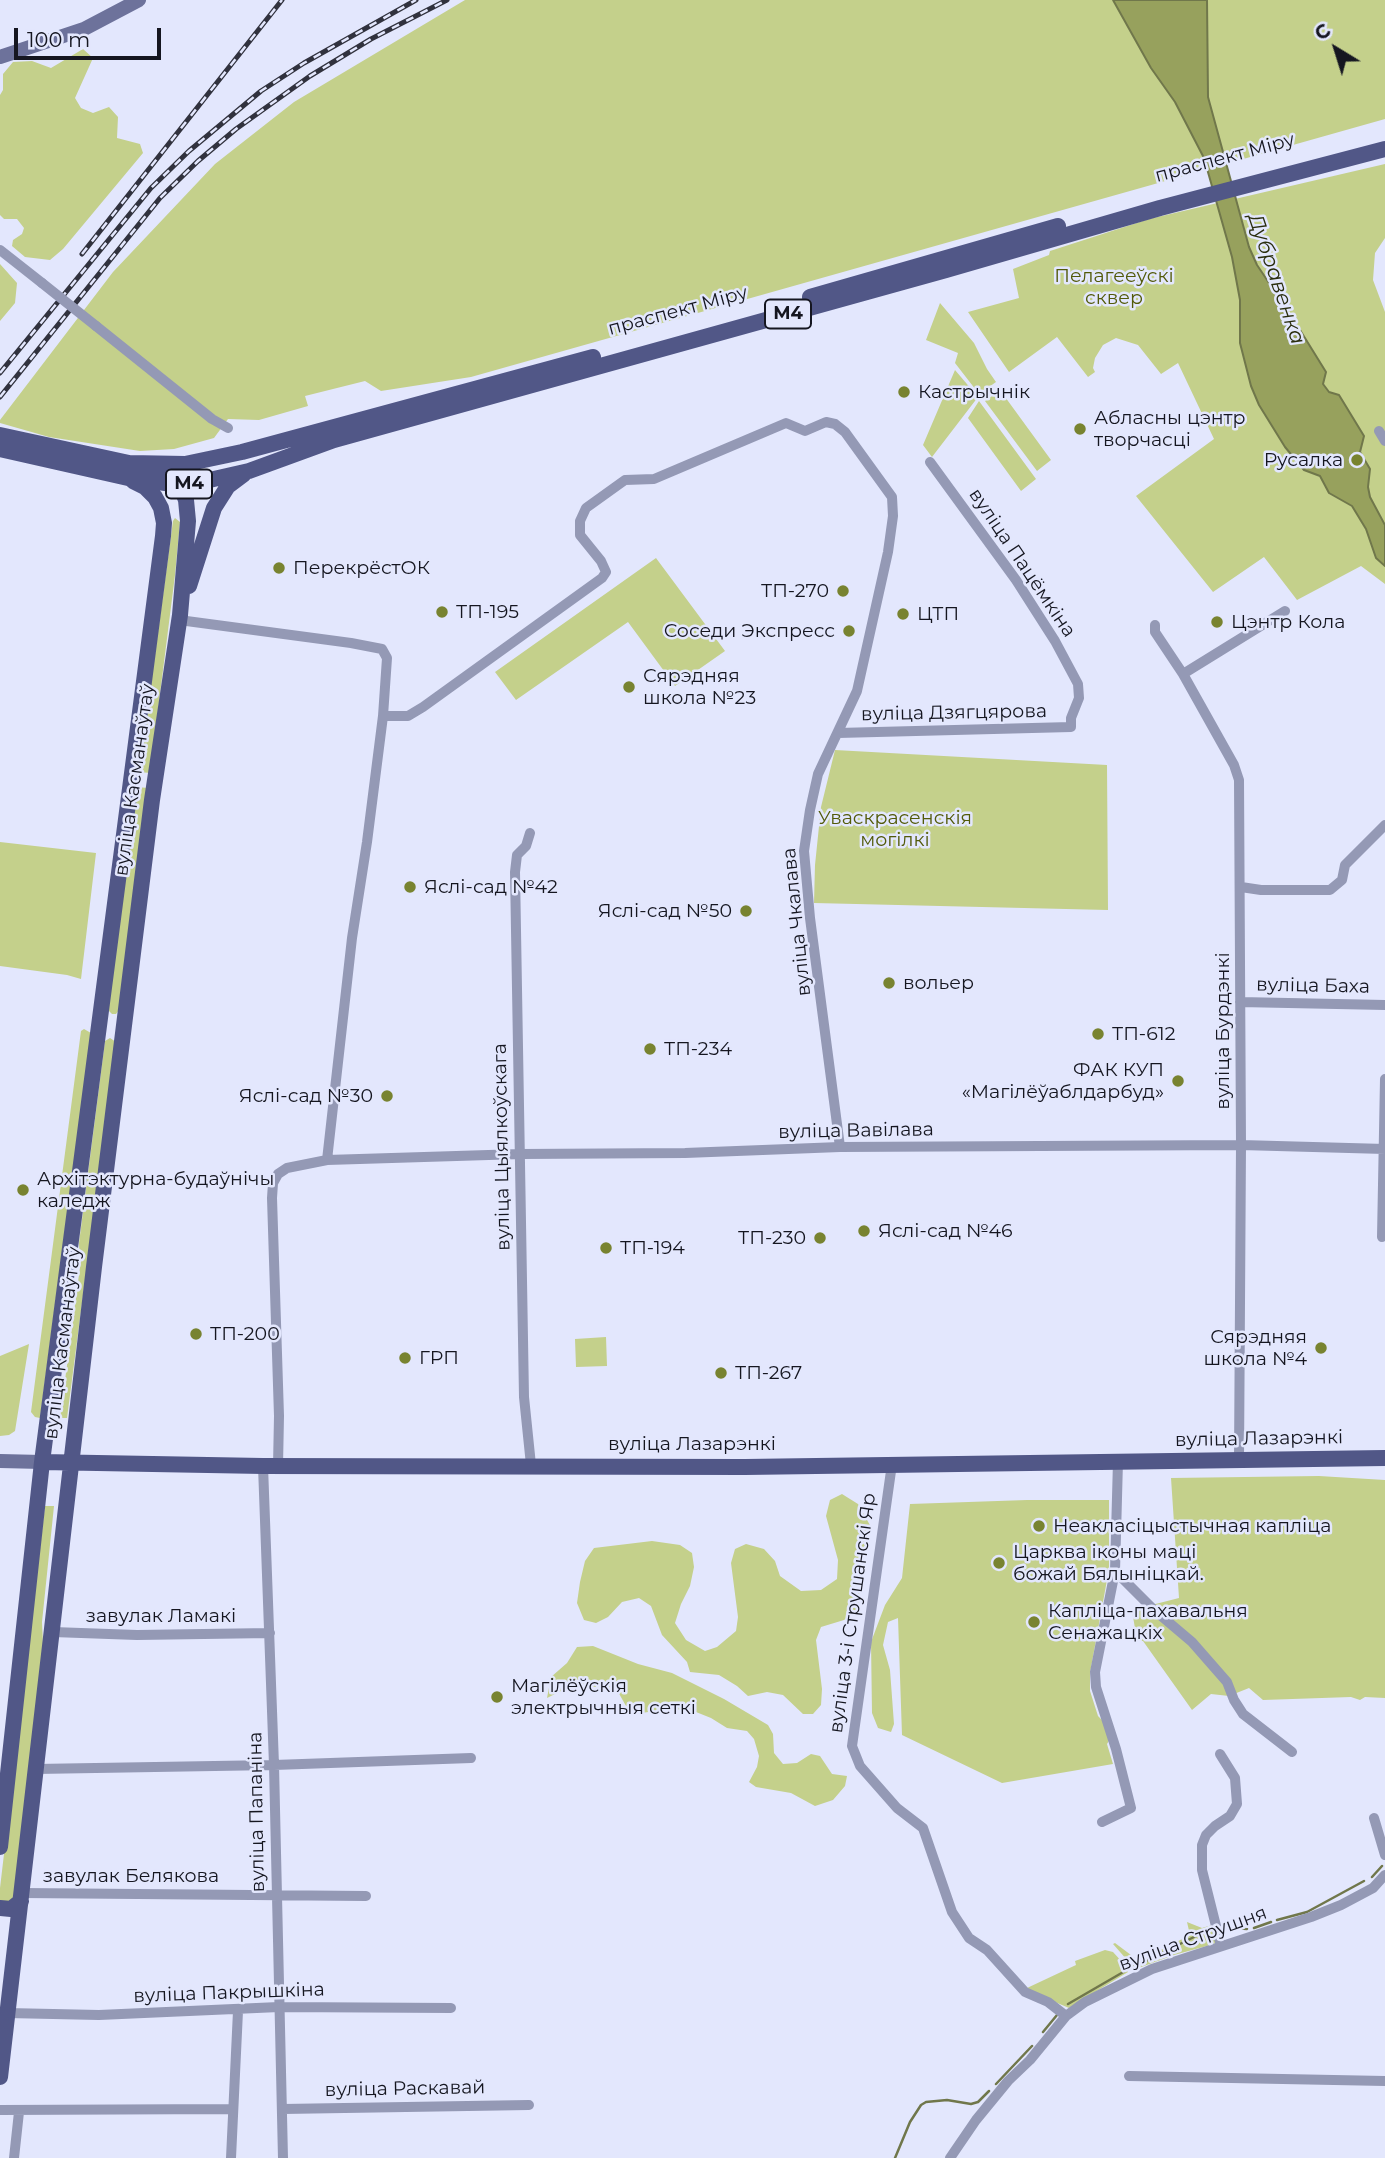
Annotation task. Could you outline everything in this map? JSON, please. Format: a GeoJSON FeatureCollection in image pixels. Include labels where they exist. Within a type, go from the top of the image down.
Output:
{"type":"FeatureCollection","features":[{"type":"Feature","properties":{"kind":"main road","name":"праспект Міру"},"geometry":{"type":"LineString","coordinates":[[133,469],[185,464],[242,452],[1289,168],[1385,139]]}},
{"type":"Feature","properties":{"kind":"main road","name":"праспект Міру"},"geometry":{"type":"LineString","coordinates":[[1289,168],[1385,149]]}},
{"type":"Feature","properties":{"kind":"main road","name":"праспект Міру"},"geometry":{"type":"LineString","coordinates":[[133,469],[180,485],[249,471],[334,440],[928,275],[1159,203]]}},
{"type":"Feature","properties":{"kind":"main road","name":"М4"},"geometry":{"type":"LineString","coordinates":[[0,435],[38,450]]}},
{"type":"Feature","properties":{"kind":"main road","name":"М4"},"geometry":{"type":"LineString","coordinates":[[0,449],[38,450],[133,469]]}},
{"type":"Feature","properties":{"kind":"main road"},"geometry":{"type":"LineString","coordinates":[[188,521],[188,508],[180,485],[194,475],[242,452]]}},
{"type":"Feature","properties":{"kind":"main road"},"geometry":{"type":"LineString","coordinates":[[133,469],[155,497],[164,523]]}},
{"type":"Feature","properties":{"kind":"main road","name":"вуліца Касманаўтаў"},"geometry":{"type":"LineString","coordinates":[[180,618],[214,508],[228,486],[249,471]]}},
{"type":"Feature","properties":{"kind":"main road","name":"вуліца Касманаўтаў"},"geometry":{"type":"LineString","coordinates":[[0,1847],[42,1462],[164,523],[166,508],[180,485]]}},
{"type":"Feature","properties":{"kind":"main road"},"geometry":{"type":"LineString","coordinates":[[164,523],[171,509],[175,507],[184,509],[188,521]]}},
{"type":"Feature","properties":{"kind":"main road","name":"вуліца Касманаўтаў"},"geometry":{"type":"LineString","coordinates":[[0,2077],[7,2013],[7,1950],[21,1897],[53,1632],[70,1462],[152,800],[180,618],[188,521]]}},
{"type":"Feature","properties":{"kind":"main road","name":"вуліца Лазарэнкі"},"geometry":{"type":"LineString","coordinates":[[42,1462],[270,1466],[745,1467],[1385,1458]]}},
{"type":"Feature","properties":{"kind":"main road"},"geometry":{"type":"LineString","coordinates":[[0,1908],[11,1909],[21,1897]]}},
{"type":"Feature","properties":{"kind":"street"},"geometry":{"type":"LineString","coordinates":[[0,57],[84,29],[139,0]]}},
{"type":"Feature","properties":{"kind":"street"},"geometry":{"type":"LineString","coordinates":[[0,250],[212,419],[228,428]]}},
{"type":"Feature","properties":{"kind":"street","name":"вуліца Чкалава"},"geometry":{"type":"LineString","coordinates":[[383,716],[408,716],[423,707],[602,578],[606,572],[601,561],[580,535],[580,521],[586,508],[625,481],[654,479],[786,423],[805,431],[826,422],[835,424],[845,432],[892,497],[893,516],[888,552],[857,691],[818,774],[804,851],[810,918],[840,1147]]}},
{"type":"Feature","properties":{"kind":"street"},"geometry":{"type":"LineString","coordinates":[[1379,431],[1385,441]]}},
{"type":"Feature","properties":{"kind":"street","name":"вуліца Пацёмкіна"},"geometry":{"type":"LineString","coordinates":[[930,462],[1016,580],[1061,652],[1078,684],[1079,698],[1070,718],[1071,727]]}},
{"type":"Feature","properties":{"kind":"street"},"geometry":{"type":"LineString","coordinates":[[1183,674],[1285,611]]}},
{"type":"Feature","properties":{"kind":"street"},"geometry":{"type":"LineString","coordinates":[[180,618],[351,643],[382,649],[387,658],[383,716],[352,938],[327,1160]]}},
{"type":"Feature","properties":{"kind":"street","name":"вуліца Бурдэнкі"},"geometry":{"type":"LineString","coordinates":[[1155,625],[1155,632],[1183,674],[1234,765],[1238,780],[1241,887],[1239,1460]]}},
{"type":"Feature","properties":{"kind":"street","name":"вуліца Дзягцярова"},"geometry":{"type":"LineString","coordinates":[[838,733],[1071,727]]}},
{"type":"Feature","properties":{"kind":"street"},"geometry":{"type":"LineString","coordinates":[[1241,887],[1261,890],[1330,890],[1342,880],[1345,865],[1385,825]]}},
{"type":"Feature","properties":{"kind":"street","name":"вуліца Цыялкоўскага"},"geometry":{"type":"LineString","coordinates":[[530,833],[526,846],[517,855],[515,872],[524,1397],[531,1465]]}},
{"type":"Feature","properties":{"kind":"street","name":"вуліца Баха"},"geometry":{"type":"LineString","coordinates":[[1240,1002],[1385,1006]]}},
{"type":"Feature","properties":{"kind":"street"},"geometry":{"type":"LineString","coordinates":[[1382,1237],[1385,1079]]}},
{"type":"Feature","properties":{"kind":"street","name":"вуліца Вавілава"},"geometry":{"type":"LineString","coordinates":[[327,1160],[840,1147],[1241,1145],[1384,1149]]}},
{"type":"Feature","properties":{"kind":"street","name":"вуліца Папаніна"},"geometry":{"type":"LineString","coordinates":[[283,2158],[270,1633],[270,1466],[279,1416],[272,1183],[278,1174],[287,1168],[327,1160]]}},
{"type":"Feature","properties":{"kind":"street","name":"вуліца Лазарэнкі"},"geometry":{"type":"LineString","coordinates":[[0,1461],[42,1462]]}},
{"type":"Feature","properties":{"kind":"street"},"geometry":{"type":"LineString","coordinates":[[1102,1822],[1131,1808],[1096,1687],[1095,1672],[1115,1571],[1118,1461]]}},
{"type":"Feature","properties":{"kind":"street","name":"вуліца 3-і Струшанскі Яр"},"geometry":{"type":"LineString","coordinates":[[892,1464],[859,1681],[852,1746],[860,1766],[897,1808],[923,1828],[952,1912],[969,1938],[986,1950],[1025,1992],[1048,2002],[1066,2016]]}},
{"type":"Feature","properties":{"kind":"street"},"geometry":{"type":"LineString","coordinates":[[1115,1571],[1199,1650],[1227,1682],[1243,1714],[1292,1752]]}},
{"type":"Feature","properties":{"kind":"street","name":"завулак Ламакі"},"geometry":{"type":"LineString","coordinates":[[53,1632],[137,1635],[270,1633]]}},
{"type":"Feature","properties":{"kind":"street"},"geometry":{"type":"LineString","coordinates":[[1220,1754],[1235,1778],[1237,1804],[1230,1816],[1206,1835],[1202,1845],[1202,1870],[1222,1946]]}},
{"type":"Feature","properties":{"kind":"street"},"geometry":{"type":"LineString","coordinates":[[36,1769],[471,1758]]}},
{"type":"Feature","properties":{"kind":"street"},"geometry":{"type":"LineString","coordinates":[[1374,1818],[1385,1855]]}},
{"type":"Feature","properties":{"kind":"street","name":"вуліца Струшня"},"geometry":{"type":"LineString","coordinates":[[950,2158],[1007,2081],[1030,2060],[1066,2016],[1085,2002],[1133,1977],[1341,1905],[1373,1888],[1385,1875]]}},
{"type":"Feature","properties":{"kind":"street","name":"завулак Белякова"},"geometry":{"type":"LineString","coordinates":[[21,1897],[366,1895]]}},
{"type":"Feature","properties":{"kind":"street","name":"вуліца Пакрышкіна"},"geometry":{"type":"LineString","coordinates":[[7,2013],[99,2015],[238,2011],[279,2007],[451,2008]]}},
{"type":"Feature","properties":{"kind":"street"},"geometry":{"type":"LineString","coordinates":[[231,2158],[238,2011]]}},
{"type":"Feature","properties":{"kind":"street"},"geometry":{"type":"LineString","coordinates":[[1129,2076],[1385,2081]]}},
{"type":"Feature","properties":{"kind":"street","name":"вуліца Раскавай"},"geometry":{"type":"LineString","coordinates":[[283,2109],[529,2105]]}},
{"type":"Feature","properties":{"kind":"street"},"geometry":{"type":"LineString","coordinates":[[0,2110],[233,2109]]}},
{"type":"Feature","properties":{"kind":"street"},"geometry":{"type":"LineString","coordinates":[[14,2158],[19,2112]]}},
{"type":"Feature","properties":{"kind":"green space"},"geometry":{"type":"Polygon","coordinates":[[[465,0],[1385,0],[1385,119],[471,377],[381,391],[365,381],[305,396],[308,406],[259,420],[228,419],[214,438],[174,449],[140,451],[49,437],[0,423],[113,272],[215,164],[294,102],[465,0]]]}},
{"type":"Feature","properties":{"kind":"green space"},"geometry":{"type":"Polygon","coordinates":[[[83,49],[93,58],[75,98],[81,108],[93,113],[109,107],[118,117],[117,138],[140,144],[143,153],[63,249],[50,260],[25,257],[12,246],[13,240],[22,234],[24,228],[17,219],[4,219],[0,215],[0,95],[3,90],[3,74],[13,62],[32,61],[51,68],[83,49]]]}},
{"type":"Feature","properties":{"kind":"green space","name":"Пелагееўскі сквер"},"geometry":{"type":"Polygon","coordinates":[[[1385,164],[1385,238],[1375,253],[1373,280],[1385,312],[1385,584],[1361,566],[1297,600],[1264,557],[1213,592],[1136,496],[1214,439],[1178,363],[1161,374],[1138,345],[1116,338],[1103,345],[1095,358],[1095,372],[1088,377],[1057,337],[1009,372],[968,312],[1019,298],[1013,269],[1049,255],[1050,251],[1149,219],[1385,164]]]}},
{"type":"Feature","properties":{"kind":"green space"},"geometry":{"type":"Polygon","coordinates":[[[0,264],[17,283],[15,303],[0,321],[0,264]]]}},
{"type":"Feature","properties":{"kind":"green space"},"geometry":{"type":"Polygon","coordinates":[[[940,303],[974,343],[996,382],[979,394],[955,363],[958,353],[926,340],[940,303]]]}},
{"type":"Feature","properties":{"kind":"green space"},"geometry":{"type":"Polygon","coordinates":[[[955,370],[978,397],[932,457],[923,445],[955,370]]]}},
{"type":"Feature","properties":{"kind":"green space"},"geometry":{"type":"Polygon","coordinates":[[[1000,390],[1051,460],[1037,471],[985,401],[1000,390]]]}},
{"type":"Feature","properties":{"kind":"green space"},"geometry":{"type":"Polygon","coordinates":[[[979,401],[1036,479],[1021,491],[968,418],[979,401]]]}},
{"type":"Feature","properties":{"kind":"green space"},"geometry":{"type":"Polygon","coordinates":[[[175,518],[180,522],[175,575],[150,773],[139,772],[173,521],[175,518]]]}},
{"type":"Feature","properties":{"kind":"green space"},"geometry":{"type":"Polygon","coordinates":[[[656,558],[725,651],[675,686],[628,622],[516,700],[495,672],[656,558]]]}},
{"type":"Feature","properties":{"kind":"green space","name":"Уваскрасенскія могілкі"},"geometry":{"type":"Polygon","coordinates":[[[835,750],[1107,765],[1108,910],[814,903],[821,807],[835,750]]]}},
{"type":"Feature","properties":{"kind":"green space"},"geometry":{"type":"Polygon","coordinates":[[[137,787],[148,788],[119,1010],[112,1014],[108,1010],[137,787]]]}},
{"type":"Feature","properties":{"kind":"green space"},"geometry":{"type":"Polygon","coordinates":[[[0,842],[96,853],[81,979],[0,966],[0,842]]]}},
{"type":"Feature","properties":{"kind":"green space"},"geometry":{"type":"Polygon","coordinates":[[[84,1029],[91,1033],[40,1418],[31,1412],[81,1031],[84,1029]]]}},
{"type":"Feature","properties":{"kind":"green space"},"geometry":{"type":"Polygon","coordinates":[[[110,1038],[116,1042],[67,1418],[60,1418],[105,1041],[110,1038]]]}},
{"type":"Feature","properties":{"kind":"green space"},"geometry":{"type":"Polygon","coordinates":[[[606,1337],[607,1366],[576,1367],[575,1339],[606,1337]]]}},
{"type":"Feature","properties":{"kind":"green space"},"geometry":{"type":"Polygon","coordinates":[[[29,1344],[15,1431],[0,1436],[0,1356],[29,1344]]]}},
{"type":"Feature","properties":{"kind":"green space"},"geometry":{"type":"Polygon","coordinates":[[[1319,1476],[1385,1480],[1385,1698],[1263,1700],[1249,1688],[1229,1696],[1211,1694],[1192,1710],[1143,1641],[1137,1641],[1132,1610],[1179,1598],[1171,1478],[1319,1476]]]}},
{"type":"Feature","properties":{"kind":"green space"},"geometry":{"type":"Polygon","coordinates":[[[842,1494],[858,1504],[871,1527],[862,1562],[858,1608],[844,1620],[821,1627],[816,1640],[822,1689],[821,1705],[813,1714],[803,1714],[783,1695],[767,1692],[748,1696],[719,1675],[690,1672],[687,1662],[662,1635],[651,1606],[639,1598],[622,1602],[608,1617],[596,1623],[584,1620],[577,1603],[585,1561],[594,1548],[652,1541],[680,1545],[692,1553],[694,1567],[690,1586],[675,1623],[686,1640],[705,1651],[717,1647],[736,1631],[738,1617],[731,1563],[735,1549],[746,1544],[764,1549],[775,1561],[780,1576],[801,1591],[821,1590],[837,1579],[838,1560],[826,1516],[830,1500],[842,1494]]]}},
{"type":"Feature","properties":{"kind":"green space"},"geometry":{"type":"Polygon","coordinates":[[[1109,1500],[1109,1569],[1090,1673],[1090,1691],[1098,1716],[1103,1721],[1110,1739],[1107,1744],[1113,1764],[1002,1783],[902,1735],[898,1618],[888,1622],[883,1645],[890,1670],[894,1724],[891,1732],[878,1728],[872,1713],[871,1642],[885,1605],[902,1578],[910,1504],[1109,1500]]]}},
{"type":"Feature","properties":{"kind":"green space"},"geometry":{"type":"Polygon","coordinates":[[[45,1506],[54,1506],[42,1622],[43,1644],[14,1896],[10,1902],[4,1902],[0,1900],[0,1888],[45,1506]]]}},
{"type":"Feature","properties":{"kind":"green space"},"geometry":{"type":"Polygon","coordinates":[[[593,1646],[638,1664],[672,1673],[724,1699],[768,1725],[773,1734],[774,1753],[783,1764],[797,1763],[811,1754],[820,1756],[832,1774],[847,1776],[845,1786],[833,1800],[815,1806],[791,1793],[756,1787],[749,1782],[759,1756],[754,1739],[747,1731],[727,1728],[691,1710],[668,1709],[635,1714],[626,1706],[617,1690],[589,1686],[563,1690],[547,1698],[551,1677],[567,1663],[577,1647],[593,1646]]]}},
{"type":"Feature","properties":{"kind":"green space"},"geometry":{"type":"Polygon","coordinates":[[[1187,1922],[1202,1928],[1212,1925],[1216,1941],[1214,1944],[1133,1970],[1113,1944],[1139,1961],[1190,1935],[1187,1922]]]}},
{"type":"Feature","properties":{"kind":"green space"},"geometry":{"type":"Polygon","coordinates":[[[1105,1950],[1113,1952],[1128,1972],[1069,2008],[1027,1988],[1076,1965],[1075,1961],[1105,1950]]]}},
{"type":"Feature","properties":{"kind":"shaded area"},"geometry":{"type":"Polygon","coordinates":[[[1113,0],[1207,0],[1208,97],[1249,247],[1257,265],[1286,308],[1284,320],[1289,327],[1300,330],[1326,372],[1323,384],[1329,392],[1339,395],[1364,436],[1360,452],[1370,469],[1370,497],[1385,525],[1385,566],[1376,558],[1366,529],[1352,506],[1329,493],[1320,476],[1304,470],[1285,447],[1259,405],[1240,343],[1240,300],[1232,257],[1204,158],[1175,102],[1151,68],[1113,0]]]}},
{"type":"Feature","properties":{"kind":"waterway"},"geometry":{"type":"LineString","coordinates":[[1372,1877],[1382,1866]]}},
{"type":"Feature","properties":{"kind":"waterway"},"geometry":{"type":"LineString","coordinates":[[1277,1920],[1307,1912],[1364,1881]]}},
{"type":"Feature","properties":{"kind":"waterway"},"geometry":{"type":"LineString","coordinates":[[1254,1928],[1271,1922]]}},
{"type":"Feature","properties":{"kind":"waterway"},"geometry":{"type":"LineString","coordinates":[[1219,1927],[1247,1929]]}},
{"type":"Feature","properties":{"kind":"waterway"},"geometry":{"type":"LineString","coordinates":[[1132,1968],[1212,1928]]}},
{"type":"Feature","properties":{"kind":"waterway"},"geometry":{"type":"LineString","coordinates":[[1068,2004],[1125,1971]]}},
{"type":"Feature","properties":{"kind":"waterway"},"geometry":{"type":"LineString","coordinates":[[1043,2032],[1057,2015]]}},
{"type":"Feature","properties":{"kind":"waterway"},"geometry":{"type":"LineString","coordinates":[[996,2084],[1032,2046]]}},
{"type":"Feature","properties":{"kind":"waterway"},"geometry":{"type":"LineString","coordinates":[[895,2158],[910,2122],[921,2105],[947,2100],[971,2104],[978,2102],[989,2091]]}},
{"type":"Feature","properties":{"kind":"railway"},"geometry":{"type":"LineString","coordinates":[[82,254],[282,0]]}},
{"type":"Feature","properties":{"kind":"railway"},"geometry":{"type":"LineString","coordinates":[[0,373],[151,188],[189,151],[261,91],[304,63],[416,0]]}},
{"type":"Feature","properties":{"kind":"railway"},"geometry":{"type":"LineString","coordinates":[[0,397],[160,198],[198,161],[236,129],[310,76],[371,39],[447,0]]}},
{"type":"Feature","properties":{"kind":"place","name":"Кастрычнік"},"geometry":{"type":"Point","coordinates":[904,392]}},
{"type":"Feature","properties":{"kind":"place","name":"Абласны цэнтр творчасці"},"geometry":{"type":"Point","coordinates":[1080,429]}},
{"type":"Feature","properties":{"kind":"place","name":"Русалка"},"geometry":{"type":"Point","coordinates":[1357,460]}},
{"type":"Feature","properties":{"kind":"place","name":"ПерекрёстОК"},"geometry":{"type":"Point","coordinates":[279,568]}},
{"type":"Feature","properties":{"kind":"place","name":"ТП-270"},"geometry":{"type":"Point","coordinates":[843,591]}},
{"type":"Feature","properties":{"kind":"place","name":"ТП-195"},"geometry":{"type":"Point","coordinates":[442,612]}},
{"type":"Feature","properties":{"kind":"place","name":"ЦТП"},"geometry":{"type":"Point","coordinates":[903,614]}},
{"type":"Feature","properties":{"kind":"place","name":"Цэнтр Кола"},"geometry":{"type":"Point","coordinates":[1217,622]}},
{"type":"Feature","properties":{"kind":"place","name":"Соседи Экспресс"},"geometry":{"type":"Point","coordinates":[849,631]}},
{"type":"Feature","properties":{"kind":"place","name":"Сярэдняя школа №23"},"geometry":{"type":"Point","coordinates":[629,687]}},
{"type":"Feature","properties":{"kind":"place","name":"Яслі-сад №42"},"geometry":{"type":"Point","coordinates":[410,887]}},
{"type":"Feature","properties":{"kind":"place","name":"Яслі-сад №50"},"geometry":{"type":"Point","coordinates":[746,911]}},
{"type":"Feature","properties":{"kind":"place","name":"вольер"},"geometry":{"type":"Point","coordinates":[889,983]}},
{"type":"Feature","properties":{"kind":"place","name":"ТП-612"},"geometry":{"type":"Point","coordinates":[1098,1034]}},
{"type":"Feature","properties":{"kind":"place","name":"ТП-234"},"geometry":{"type":"Point","coordinates":[650,1049]}},
{"type":"Feature","properties":{"kind":"place","name":"ФАК КУП «Магілёўаблдарбуд»"},"geometry":{"type":"Point","coordinates":[1178,1081]}},
{"type":"Feature","properties":{"kind":"place","name":"Яслі-сад №30"},"geometry":{"type":"Point","coordinates":[387,1096]}},
{"type":"Feature","properties":{"kind":"place","name":"Архітэктурна-будаўнічы каледж"},"geometry":{"type":"Point","coordinates":[23,1190]}},
{"type":"Feature","properties":{"kind":"place","name":"Яслі-сад №46"},"geometry":{"type":"Point","coordinates":[864,1231]}},
{"type":"Feature","properties":{"kind":"place","name":"ТП-230"},"geometry":{"type":"Point","coordinates":[820,1238]}},
{"type":"Feature","properties":{"kind":"place","name":"ТП-194"},"geometry":{"type":"Point","coordinates":[606,1248]}},
{"type":"Feature","properties":{"kind":"place","name":"ТП-200"},"geometry":{"type":"Point","coordinates":[196,1334]}},
{"type":"Feature","properties":{"kind":"place","name":"Сярэдняя школа №4"},"geometry":{"type":"Point","coordinates":[1321,1348]}},
{"type":"Feature","properties":{"kind":"place","name":"ГРП"},"geometry":{"type":"Point","coordinates":[405,1358]}},
{"type":"Feature","properties":{"kind":"place","name":"ТП-267"},"geometry":{"type":"Point","coordinates":[721,1373]}},
{"type":"Feature","properties":{"kind":"place","name":"Неакласіцыстычная капліца"},"geometry":{"type":"Point","coordinates":[1039,1526]}},
{"type":"Feature","properties":{"kind":"place","name":"Царква іконы маці божай Бялыніцкай."},"geometry":{"type":"Point","coordinates":[999,1563]}},
{"type":"Feature","properties":{"kind":"place","name":"Капліца-пахавальня Сенажацкіх"},"geometry":{"type":"Point","coordinates":[1034,1622]}},
{"type":"Feature","properties":{"kind":"place","name":"Магілёўскія электрычныя сеткі"},"geometry":{"type":"Point","coordinates":[497,1697]}},
{"type":"Feature","properties":{"kind":"water label","name":"Дубравенка"},"geometry":{"type":"Point","coordinates":[1276,279]}}]}
